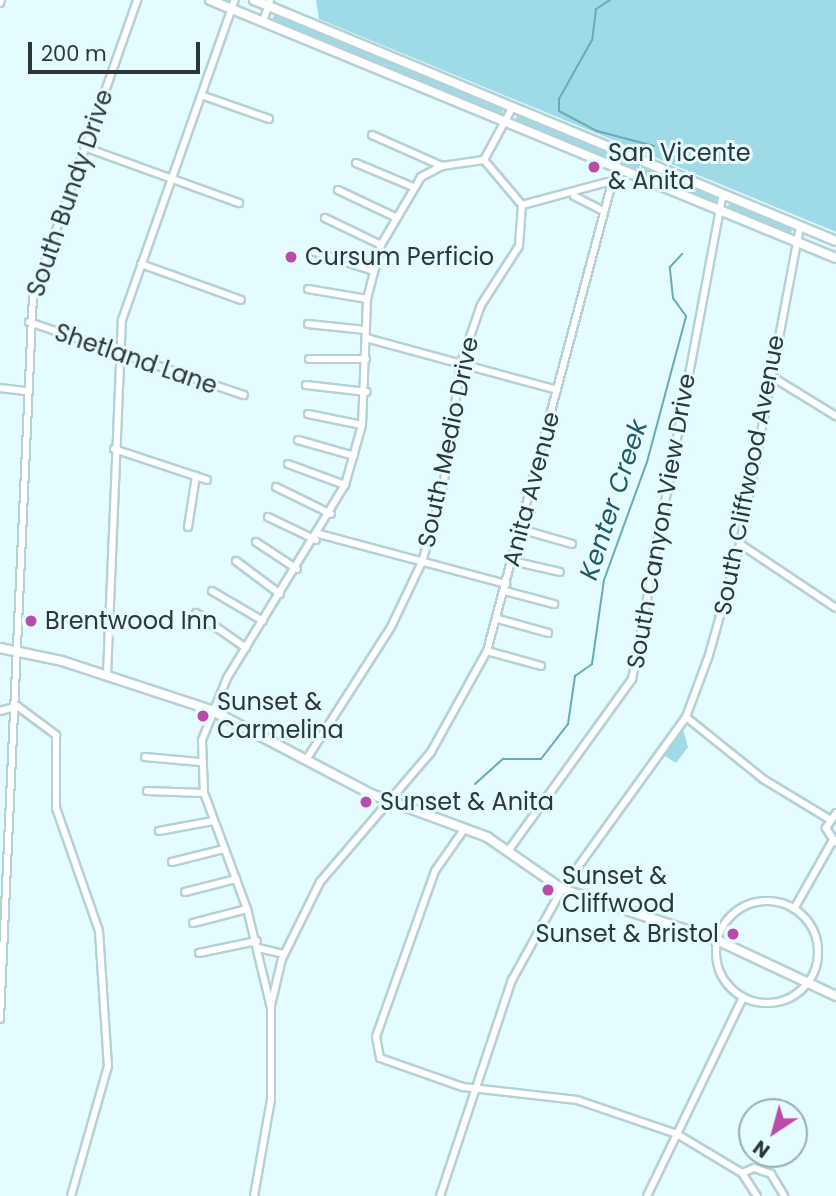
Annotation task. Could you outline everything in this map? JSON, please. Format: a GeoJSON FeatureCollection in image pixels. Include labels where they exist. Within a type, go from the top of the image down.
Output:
{"type":"FeatureCollection","features":[{"type":"Feature","properties":{"kind":"main road"},"geometry":{"type":"LineString","coordinates":[[210,0],[233,4],[263,22],[836,258]]}},
{"type":"Feature","properties":{"kind":"main road"},"geometry":{"type":"LineString","coordinates":[[254,0],[269,3],[512,108],[836,242]]}},
{"type":"Feature","properties":{"kind":"main road"},"geometry":{"type":"LineString","coordinates":[[0,648],[18,649],[107,675],[211,710],[388,800],[465,828],[508,851],[562,889],[717,940],[836,996]]}},
{"type":"Feature","properties":{"kind":"street","name":"South Bundy Drive"},"geometry":{"type":"LineString","coordinates":[[0,1019],[17,706],[29,322],[84,147],[137,0]]}},
{"type":"Feature","properties":{"kind":"street"},"geometry":{"type":"LineString","coordinates":[[263,22],[269,3]]}},
{"type":"Feature","properties":{"kind":"street"},"geometry":{"type":"LineString","coordinates":[[107,675],[117,352],[141,264],[233,4]]}},
{"type":"Feature","properties":{"kind":"street"},"geometry":{"type":"LineString","coordinates":[[201,95],[269,119]]}},
{"type":"Feature","properties":{"kind":"street"},"geometry":{"type":"LineString","coordinates":[[484,160],[512,108]]}},
{"type":"Feature","properties":{"kind":"street"},"geometry":{"type":"LineString","coordinates":[[372,135],[442,166]]}},
{"type":"Feature","properties":{"kind":"street"},"geometry":{"type":"LineString","coordinates":[[84,147],[239,203]]}},
{"type":"Feature","properties":{"kind":"street","name":"Anita Avenue"},"geometry":{"type":"LineString","coordinates":[[271,1008],[284,954],[331,865],[446,729],[487,650],[498,619],[608,182],[620,153]]}},
{"type":"Feature","properties":{"kind":"street"},"geometry":{"type":"LineString","coordinates":[[254,1196],[271,1100],[271,1008],[258,945],[247,909],[204,793],[200,762],[211,710],[246,648],[331,514],[345,485],[362,425],[367,392],[367,299],[371,270],[381,245],[413,187],[442,166],[484,160]]}},
{"type":"Feature","properties":{"kind":"street"},"geometry":{"type":"LineString","coordinates":[[484,160],[522,205],[568,196],[608,182]]}},
{"type":"Feature","properties":{"kind":"street"},"geometry":{"type":"LineString","coordinates":[[356,163],[413,187]]}},
{"type":"Feature","properties":{"kind":"street"},"geometry":{"type":"LineString","coordinates":[[338,191],[395,217]]}},
{"type":"Feature","properties":{"kind":"street","name":"South Canyon View Drive"},"geometry":{"type":"LineString","coordinates":[[508,851],[632,679],[718,209],[723,195]]}},
{"type":"Feature","properties":{"kind":"street"},"geometry":{"type":"LineString","coordinates":[[568,196],[589,199],[602,210]]}},
{"type":"Feature","properties":{"kind":"street","name":"South Medio Drive"},"geometry":{"type":"LineString","coordinates":[[306,760],[391,627],[422,562],[443,488],[461,363],[481,305],[519,246],[522,205]]}},
{"type":"Feature","properties":{"kind":"street"},"geometry":{"type":"LineString","coordinates":[[325,218],[381,245]]}},
{"type":"Feature","properties":{"kind":"street","name":"South Cliffwood Avenue"},"geometry":{"type":"LineString","coordinates":[[440,1196],[512,980],[562,889],[686,717],[717,635],[740,544],[794,240],[800,226]]}},
{"type":"Feature","properties":{"kind":"street"},"geometry":{"type":"LineString","coordinates":[[312,251],[371,270]]}},
{"type":"Feature","properties":{"kind":"street"},"geometry":{"type":"LineString","coordinates":[[141,264],[241,300]]}},
{"type":"Feature","properties":{"kind":"street"},"geometry":{"type":"LineString","coordinates":[[308,289],[367,299]]}},
{"type":"Feature","properties":{"kind":"street","name":"Shetland Lane"},"geometry":{"type":"LineString","coordinates":[[29,322],[244,395]]}},
{"type":"Feature","properties":{"kind":"street"},"geometry":{"type":"LineString","coordinates":[[308,324],[366,334],[557,390]]}},
{"type":"Feature","properties":{"kind":"street"},"geometry":{"type":"LineString","coordinates":[[309,359],[366,359]]}},
{"type":"Feature","properties":{"kind":"street"},"geometry":{"type":"LineString","coordinates":[[769,375],[836,416]]}},
{"type":"Feature","properties":{"kind":"street"},"geometry":{"type":"LineString","coordinates":[[306,385],[367,392]]}},
{"type":"Feature","properties":{"kind":"street"},"geometry":{"type":"LineString","coordinates":[[0,400],[3,389],[25,390]]}},
{"type":"Feature","properties":{"kind":"street"},"geometry":{"type":"LineString","coordinates":[[308,414],[362,425]]}},
{"type":"Feature","properties":{"kind":"street"},"geometry":{"type":"LineString","coordinates":[[298,440],[354,456]]}},
{"type":"Feature","properties":{"kind":"street"},"geometry":{"type":"LineString","coordinates":[[114,449],[207,480]]}},
{"type":"Feature","properties":{"kind":"street"},"geometry":{"type":"LineString","coordinates":[[288,464],[345,485]]}},
{"type":"Feature","properties":{"kind":"street"},"geometry":{"type":"LineString","coordinates":[[188,527],[196,476]]}},
{"type":"Feature","properties":{"kind":"street"},"geometry":{"type":"LineString","coordinates":[[276,487],[331,514]]}},
{"type":"Feature","properties":{"kind":"street"},"geometry":{"type":"LineString","coordinates":[[268,517],[317,537],[422,562],[554,604]]}},
{"type":"Feature","properties":{"kind":"street"},"geometry":{"type":"LineString","coordinates":[[520,529],[572,544]]}},
{"type":"Feature","properties":{"kind":"street"},"geometry":{"type":"LineString","coordinates":[[256,542],[297,569]]}},
{"type":"Feature","properties":{"kind":"street"},"geometry":{"type":"LineString","coordinates":[[740,544],[836,608]]}},
{"type":"Feature","properties":{"kind":"street"},"geometry":{"type":"LineString","coordinates":[[236,561],[280,594]]}},
{"type":"Feature","properties":{"kind":"street"},"geometry":{"type":"LineString","coordinates":[[512,561],[560,572]]}},
{"type":"Feature","properties":{"kind":"street"},"geometry":{"type":"LineString","coordinates":[[212,591],[263,621]]}},
{"type":"Feature","properties":{"kind":"street"},"geometry":{"type":"LineString","coordinates":[[196,613],[246,648]]}},
{"type":"Feature","properties":{"kind":"street"},"geometry":{"type":"LineString","coordinates":[[498,619],[548,634]]}},
{"type":"Feature","properties":{"kind":"street"},"geometry":{"type":"LineString","coordinates":[[487,650],[541,666]]}},
{"type":"Feature","properties":{"kind":"street"},"geometry":{"type":"LineString","coordinates":[[0,711],[17,706],[55,735],[56,808],[99,931],[108,1066],[71,1196]]}},
{"type":"Feature","properties":{"kind":"street"},"geometry":{"type":"LineString","coordinates":[[686,717],[763,779],[829,819],[834,841],[794,909]]}},
{"type":"Feature","properties":{"kind":"street"},"geometry":{"type":"LineString","coordinates":[[145,757],[200,762]]}},
{"type":"Feature","properties":{"kind":"street"},"geometry":{"type":"LineString","coordinates":[[147,791],[204,793]]}},
{"type":"Feature","properties":{"kind":"street"},"geometry":{"type":"LineString","coordinates":[[829,819],[836,813]]}},
{"type":"Feature","properties":{"kind":"street"},"geometry":{"type":"LineString","coordinates":[[159,831],[213,821]]}},
{"type":"Feature","properties":{"kind":"street"},"geometry":{"type":"LineString","coordinates":[[465,828],[435,871],[374,1045],[385,1063],[477,1088],[577,1100],[677,1135],[742,1173],[757,1196]]}},
{"type":"Feature","properties":{"kind":"street"},"geometry":{"type":"LineString","coordinates":[[172,862],[224,849]]}},
{"type":"Feature","properties":{"kind":"street"},"geometry":{"type":"LineString","coordinates":[[185,892],[236,879]]}},
{"type":"Feature","properties":{"kind":"street"},"geometry":{"type":"LineString","coordinates":[[770,902],[794,909],[816,946],[808,981],[779,1002],[743,997],[722,975],[717,940],[746,904],[770,902]]}},
{"type":"Feature","properties":{"kind":"street"},"geometry":{"type":"LineString","coordinates":[[193,923],[247,909]]}},
{"type":"Feature","properties":{"kind":"street"},"geometry":{"type":"LineString","coordinates":[[199,953],[258,945],[284,954]]}},
{"type":"Feature","properties":{"kind":"street"},"geometry":{"type":"LineString","coordinates":[[647,1196],[743,997]]}},
{"type":"Feature","properties":{"kind":"street"},"geometry":{"type":"LineString","coordinates":[[742,1173],[754,1168],[771,1174],[784,1196]]}},
{"type":"Feature","properties":{"kind":"shaded area"},"geometry":{"type":"Polygon","coordinates":[[[316,0],[836,0],[836,232],[319,19],[316,0]]]}},
{"type":"Feature","properties":{"kind":"shaded area"},"geometry":{"type":"Polygon","coordinates":[[[275,13],[503,110],[499,119],[271,22],[275,13]]]}},
{"type":"Feature","properties":{"kind":"shaded area"},"geometry":{"type":"Polygon","coordinates":[[[518,113],[610,152],[606,161],[514,122],[518,113]]]}},
{"type":"Feature","properties":{"kind":"shaded area"},"geometry":{"type":"Polygon","coordinates":[[[626,158],[717,197],[713,206],[622,167],[626,158]]]}},
{"type":"Feature","properties":{"kind":"shaded area"},"geometry":{"type":"Polygon","coordinates":[[[730,202],[793,227],[790,236],[727,210],[730,202]]]}},
{"type":"Feature","properties":{"kind":"shaded area"},"geometry":{"type":"Polygon","coordinates":[[[682,726],[688,747],[676,763],[662,754],[682,726]]]}},
{"type":"Feature","properties":{"kind":"waterway","name":"Kenter Creek"},"geometry":{"type":"LineString","coordinates":[[610,0],[596,9],[592,40],[559,99],[559,111],[597,131],[654,146]]}},
{"type":"Feature","properties":{"kind":"waterway","name":"Kenter Creek"},"geometry":{"type":"LineString","coordinates":[[475,784],[503,759],[541,759],[568,724],[575,676],[592,664],[604,580],[647,462],[686,316],[673,298],[670,267],[682,254]]}},
{"type":"Feature","properties":{"kind":"place","name":"San Vicente & Anita"},"geometry":{"type":"Point","coordinates":[594,167]}},
{"type":"Feature","properties":{"kind":"place","name":"Cursum Perficio"},"geometry":{"type":"Point","coordinates":[291,257]}},
{"type":"Feature","properties":{"kind":"place","name":"Brentwood Inn"},"geometry":{"type":"Point","coordinates":[31,621]}},
{"type":"Feature","properties":{"kind":"place","name":"Sunset & Carmelina"},"geometry":{"type":"Point","coordinates":[203,716]}},
{"type":"Feature","properties":{"kind":"place","name":"Sunset & Anita"},"geometry":{"type":"Point","coordinates":[366,802]}},
{"type":"Feature","properties":{"kind":"place","name":"Sunset & Cliffwood"},"geometry":{"type":"Point","coordinates":[548,890]}},
{"type":"Feature","properties":{"kind":"place","name":"Sunset & Bristol"},"geometry":{"type":"Point","coordinates":[733,934]}}]}
